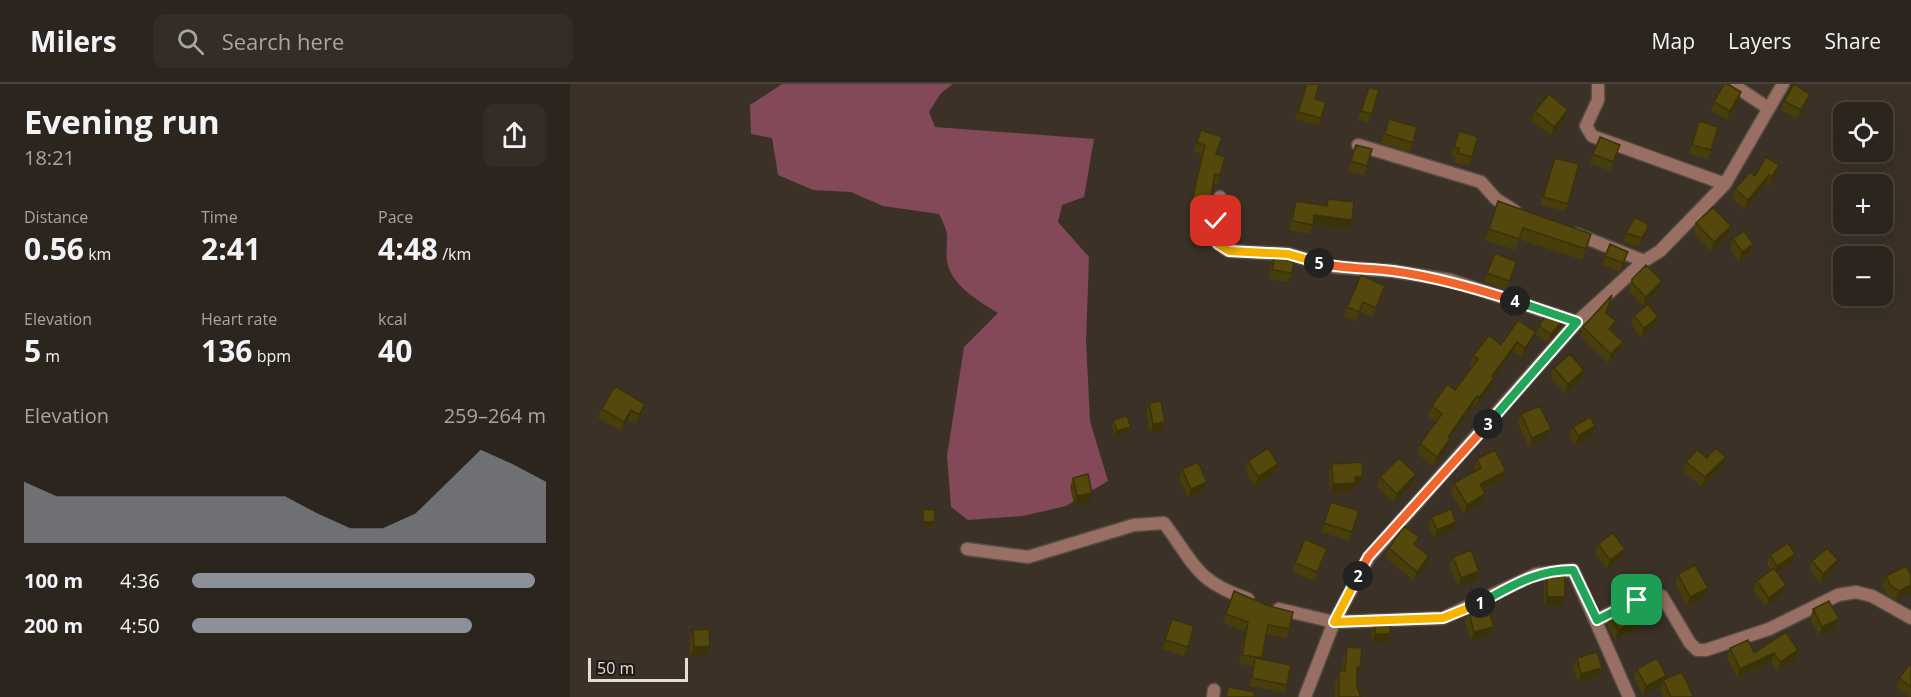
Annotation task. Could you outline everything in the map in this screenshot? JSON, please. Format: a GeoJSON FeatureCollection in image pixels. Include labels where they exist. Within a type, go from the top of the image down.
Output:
{"type":"FeatureCollection","features":[{"type":"Feature","properties":{"kind":"street"},"geometry":{"type":"LineString","coordinates":[[1598,84],[1598,100],[1587,126],[1592,136],[1725,184]]}},
{"type":"Feature","properties":{"kind":"street"},"geometry":{"type":"LineString","coordinates":[[1732,84],[1768,108]]}},
{"type":"Feature","properties":{"kind":"street"},"geometry":{"type":"LineString","coordinates":[[1305,697],[1334,622],[1368,557],[1577,322],[1644,261],[1660,251],[1725,184],[1783,84]]}},
{"type":"Feature","properties":{"kind":"street"},"geometry":{"type":"LineString","coordinates":[[1358,145],[1482,182],[1496,199],[1531,218]]}},
{"type":"Feature","properties":{"kind":"street"},"geometry":{"type":"LineString","coordinates":[[1220,197],[1216,221],[1218,244],[1229,251],[1288,254],[1335,267],[1392,271],[1450,280],[1577,322]]}},
{"type":"Feature","properties":{"kind":"street"},"geometry":{"type":"LineString","coordinates":[[1565,230],[1644,261]]}},
{"type":"Feature","properties":{"kind":"street"},"geometry":{"type":"LineString","coordinates":[[967,549],[1028,557],[1134,525],[1164,523],[1197,572],[1211,583],[1264,605],[1334,622],[1443,618],[1536,574],[1573,570],[1629,697]]}},
{"type":"Feature","properties":{"kind":"street"},"geometry":{"type":"LineString","coordinates":[[1597,620],[1649,593],[1662,596],[1690,643],[1697,650],[1706,650],[1769,629],[1838,595],[1856,592],[1872,596],[1911,618]]}},
{"type":"Feature","properties":{"kind":"shaded area"},"geometry":{"type":"Polygon","coordinates":[[[782,84],[953,84],[941,93],[929,112],[935,127],[1094,139],[1084,197],[1062,205],[1058,222],[1089,257],[1086,341],[1090,421],[1108,481],[1066,506],[1023,516],[968,520],[951,507],[947,456],[964,347],[998,313],[966,291],[953,277],[947,260],[947,233],[939,214],[883,206],[851,192],[813,190],[778,175],[772,138],[751,134],[750,105],[782,84]]]}},
{"type":"Feature","properties":{"kind":"building"},"geometry":{"type":"Polygon","coordinates":[[[1307,84],[1319,84],[1315,99],[1326,102],[1321,118],[1298,112],[1307,84]]]}},
{"type":"Feature","properties":{"kind":"building"},"geometry":{"type":"Polygon","coordinates":[[[1724,84],[1741,92],[1730,111],[1714,102],[1724,84]]]}},
{"type":"Feature","properties":{"kind":"building"},"geometry":{"type":"Polygon","coordinates":[[[1794,84],[1810,94],[1801,110],[1784,101],[1794,84]]]}},
{"type":"Feature","properties":{"kind":"building"},"geometry":{"type":"Polygon","coordinates":[[[1369,87],[1379,90],[1372,114],[1361,111],[1369,87]]]}},
{"type":"Feature","properties":{"kind":"building"},"geometry":{"type":"Polygon","coordinates":[[[1549,94],[1568,110],[1554,127],[1535,111],[1549,94]]]}},
{"type":"Feature","properties":{"kind":"building"},"geometry":{"type":"Polygon","coordinates":[[[1389,119],[1417,127],[1413,143],[1385,134],[1389,119]]]}},
{"type":"Feature","properties":{"kind":"building"},"geometry":{"type":"Polygon","coordinates":[[[1699,121],[1718,127],[1711,150],[1692,145],[1699,121]]]}},
{"type":"Feature","properties":{"kind":"building"},"geometry":{"type":"Polygon","coordinates":[[[1201,130],[1222,137],[1216,154],[1225,157],[1220,175],[1215,174],[1210,203],[1192,200],[1205,145],[1197,143],[1201,130]]]}},
{"type":"Feature","properties":{"kind":"building"},"geometry":{"type":"Polygon","coordinates":[[[1459,131],[1478,137],[1472,157],[1458,153],[1459,148],[1454,147],[1459,131]]]}},
{"type":"Feature","properties":{"kind":"building"},"geometry":{"type":"Polygon","coordinates":[[[1600,137],[1620,145],[1613,162],[1593,154],[1600,137]]]}},
{"type":"Feature","properties":{"kind":"building"},"geometry":{"type":"Polygon","coordinates":[[[1356,145],[1372,149],[1367,166],[1351,161],[1356,145]]]}},
{"type":"Feature","properties":{"kind":"building"},"geometry":{"type":"Polygon","coordinates":[[[1766,157],[1779,165],[1772,177],[1769,175],[1748,200],[1735,189],[1750,172],[1755,176],[1766,157]]]}},
{"type":"Feature","properties":{"kind":"building"},"geometry":{"type":"Polygon","coordinates":[[[1555,158],[1579,164],[1568,204],[1543,197],[1555,158]]]}},
{"type":"Feature","properties":{"kind":"building"},"geometry":{"type":"Polygon","coordinates":[[[1328,199],[1354,202],[1352,220],[1314,215],[1313,225],[1292,221],[1296,201],[1327,206],[1328,199]]]}},
{"type":"Feature","properties":{"kind":"building"},"geometry":{"type":"Polygon","coordinates":[[[1498,201],[1591,234],[1586,249],[1523,228],[1519,239],[1489,229],[1498,201]]]}},
{"type":"Feature","properties":{"kind":"building"},"geometry":{"type":"Polygon","coordinates":[[[1713,207],[1731,226],[1714,242],[1696,223],[1713,207]]]}},
{"type":"Feature","properties":{"kind":"building"},"geometry":{"type":"Polygon","coordinates":[[[1635,217],[1649,225],[1642,238],[1626,233],[1635,217]]]}},
{"type":"Feature","properties":{"kind":"building"},"geometry":{"type":"Polygon","coordinates":[[[1744,231],[1753,244],[1742,252],[1733,239],[1744,231]]]}},
{"type":"Feature","properties":{"kind":"building"},"geometry":{"type":"Polygon","coordinates":[[[1610,244],[1628,252],[1623,263],[1605,256],[1610,244]]]}},
{"type":"Feature","properties":{"kind":"building"},"geometry":{"type":"Polygon","coordinates":[[[1276,252],[1295,255],[1292,273],[1272,270],[1276,252]]]}},
{"type":"Feature","properties":{"kind":"building"},"geometry":{"type":"Polygon","coordinates":[[[1495,253],[1517,262],[1509,281],[1487,273],[1495,253]]]}},
{"type":"Feature","properties":{"kind":"building"},"geometry":{"type":"Polygon","coordinates":[[[1646,265],[1662,281],[1646,297],[1632,283],[1632,279],[1646,265]]]}},
{"type":"Feature","properties":{"kind":"building"},"geometry":{"type":"Polygon","coordinates":[[[1361,275],[1385,286],[1376,308],[1363,302],[1359,312],[1347,307],[1361,275]]]}},
{"type":"Feature","properties":{"kind":"building"},"geometry":{"type":"Polygon","coordinates":[[[1612,295],[1606,313],[1616,321],[1609,329],[1623,342],[1611,354],[1583,327],[1612,295]]]}},
{"type":"Feature","properties":{"kind":"building"},"geometry":{"type":"Polygon","coordinates":[[[1648,304],[1658,317],[1644,328],[1634,316],[1648,304]]]}},
{"type":"Feature","properties":{"kind":"building"},"geometry":{"type":"Polygon","coordinates":[[[1548,311],[1566,317],[1551,334],[1539,326],[1548,311]]]}},
{"type":"Feature","properties":{"kind":"building"},"geometry":{"type":"Polygon","coordinates":[[[1518,320],[1536,332],[1525,348],[1517,342],[1492,376],[1494,378],[1479,398],[1477,396],[1448,437],[1450,439],[1437,457],[1420,444],[1442,414],[1432,406],[1447,384],[1455,390],[1478,359],[1473,356],[1489,335],[1501,345],[1518,320]]]}},
{"type":"Feature","properties":{"kind":"building"},"geometry":{"type":"Polygon","coordinates":[[[1570,354],[1584,370],[1568,384],[1554,368],[1570,354]]]}},
{"type":"Feature","properties":{"kind":"building"},"geometry":{"type":"Polygon","coordinates":[[[615,386],[645,404],[639,415],[631,410],[624,422],[602,409],[615,386]]]}},
{"type":"Feature","properties":{"kind":"building"},"geometry":{"type":"Polygon","coordinates":[[[1161,401],[1165,422],[1153,424],[1149,403],[1161,401]]]}},
{"type":"Feature","properties":{"kind":"building"},"geometry":{"type":"Polygon","coordinates":[[[1540,406],[1551,429],[1532,438],[1521,414],[1540,406]]]}},
{"type":"Feature","properties":{"kind":"building"},"geometry":{"type":"Polygon","coordinates":[[[1127,416],[1131,427],[1117,431],[1113,420],[1127,416]]]}},
{"type":"Feature","properties":{"kind":"building"},"geometry":{"type":"Polygon","coordinates":[[[1590,417],[1595,426],[1578,436],[1573,427],[1590,417]]]}},
{"type":"Feature","properties":{"kind":"building"},"geometry":{"type":"Polygon","coordinates":[[[1268,448],[1278,464],[1258,477],[1248,461],[1268,448]]]}},
{"type":"Feature","properties":{"kind":"building"},"geometry":{"type":"Polygon","coordinates":[[[1715,448],[1726,457],[1705,477],[1686,462],[1697,450],[1707,458],[1715,448]]]}},
{"type":"Feature","properties":{"kind":"building"},"geometry":{"type":"Polygon","coordinates":[[[1495,450],[1506,471],[1480,484],[1485,494],[1467,505],[1454,483],[1481,468],[1477,459],[1495,450]]]}},
{"type":"Feature","properties":{"kind":"building"},"geometry":{"type":"Polygon","coordinates":[[[1399,458],[1416,474],[1397,494],[1380,477],[1399,458]]]}},
{"type":"Feature","properties":{"kind":"building"},"geometry":{"type":"Polygon","coordinates":[[[1198,462],[1207,482],[1191,489],[1182,469],[1198,462]]]}},
{"type":"Feature","properties":{"kind":"building"},"geometry":{"type":"Polygon","coordinates":[[[1362,462],[1363,476],[1355,477],[1355,483],[1333,484],[1332,464],[1362,462]]]}},
{"type":"Feature","properties":{"kind":"building"},"geometry":{"type":"Polygon","coordinates":[[[1088,474],[1092,493],[1077,496],[1073,478],[1088,474]]]}},
{"type":"Feature","properties":{"kind":"building"},"geometry":{"type":"Polygon","coordinates":[[[1331,502],[1359,511],[1352,532],[1324,523],[1331,502]]]}},
{"type":"Feature","properties":{"kind":"building"},"geometry":{"type":"Polygon","coordinates":[[[923,509],[935,510],[934,522],[923,522],[923,509]]]}},
{"type":"Feature","properties":{"kind":"building"},"geometry":{"type":"Polygon","coordinates":[[[1451,509],[1456,522],[1437,530],[1431,517],[1451,509]]]}},
{"type":"Feature","properties":{"kind":"building"},"geometry":{"type":"Polygon","coordinates":[[[1404,526],[1419,537],[1414,544],[1429,556],[1417,572],[1389,548],[1404,526]]]}},
{"type":"Feature","properties":{"kind":"building"},"geometry":{"type":"Polygon","coordinates":[[[1613,533],[1625,549],[1610,560],[1598,544],[1613,533]]]}},
{"type":"Feature","properties":{"kind":"building"},"geometry":{"type":"Polygon","coordinates":[[[1305,539],[1327,549],[1317,572],[1295,563],[1305,539]]]}},
{"type":"Feature","properties":{"kind":"building"},"geometry":{"type":"Polygon","coordinates":[[[1788,543],[1795,554],[1777,566],[1770,555],[1788,543]]]}},
{"type":"Feature","properties":{"kind":"building"},"geometry":{"type":"Polygon","coordinates":[[[1827,548],[1838,560],[1823,574],[1812,561],[1827,548]]]}},
{"type":"Feature","properties":{"kind":"building"},"geometry":{"type":"Polygon","coordinates":[[[1471,550],[1479,571],[1461,578],[1453,557],[1471,550]]]}},
{"type":"Feature","properties":{"kind":"building"},"geometry":{"type":"Polygon","coordinates":[[[1695,565],[1708,588],[1690,597],[1678,574],[1695,565]]]}},
{"type":"Feature","properties":{"kind":"building"},"geometry":{"type":"Polygon","coordinates":[[[1906,566],[1911,575],[1911,585],[1899,591],[1891,586],[1886,576],[1906,566]]]}},
{"type":"Feature","properties":{"kind":"building"},"geometry":{"type":"Polygon","coordinates":[[[1774,568],[1786,585],[1769,598],[1757,581],[1774,568]]]}},
{"type":"Feature","properties":{"kind":"building"},"geometry":{"type":"Polygon","coordinates":[[[1547,575],[1565,575],[1565,597],[1547,597],[1547,575]]]}},
{"type":"Feature","properties":{"kind":"building"},"geometry":{"type":"Polygon","coordinates":[[[1234,591],[1269,606],[1293,612],[1289,629],[1268,625],[1262,658],[1242,655],[1248,622],[1226,614],[1234,591]]]}},
{"type":"Feature","properties":{"kind":"building"},"geometry":{"type":"Polygon","coordinates":[[[1829,601],[1839,619],[1822,627],[1813,609],[1829,601]]]}},
{"type":"Feature","properties":{"kind":"building"},"geometry":{"type":"Polygon","coordinates":[[[1631,604],[1639,620],[1618,630],[1611,615],[1631,604]]]}},
{"type":"Feature","properties":{"kind":"building"},"geometry":{"type":"Polygon","coordinates":[[[1488,607],[1494,627],[1474,632],[1469,612],[1488,607]]]}},
{"type":"Feature","properties":{"kind":"building"},"geometry":{"type":"Polygon","coordinates":[[[1172,619],[1194,626],[1188,647],[1165,640],[1172,619]]]}},
{"type":"Feature","properties":{"kind":"building"},"geometry":{"type":"Polygon","coordinates":[[[1391,619],[1390,634],[1375,634],[1375,620],[1391,619]]]}},
{"type":"Feature","properties":{"kind":"building"},"geometry":{"type":"Polygon","coordinates":[[[709,629],[710,646],[694,647],[693,630],[709,629]]]}},
{"type":"Feature","properties":{"kind":"building"},"geometry":{"type":"Polygon","coordinates":[[[1786,632],[1798,650],[1780,662],[1774,653],[1740,669],[1730,648],[1748,640],[1754,653],[1786,632]]]}},
{"type":"Feature","properties":{"kind":"building"},"geometry":{"type":"Polygon","coordinates":[[[1347,647],[1362,648],[1360,668],[1357,668],[1357,687],[1361,697],[1339,697],[1339,671],[1345,671],[1347,647]]]}},
{"type":"Feature","properties":{"kind":"building"},"geometry":{"type":"Polygon","coordinates":[[[1597,652],[1602,668],[1581,674],[1577,658],[1597,652]]]}},
{"type":"Feature","properties":{"kind":"building"},"geometry":{"type":"Polygon","coordinates":[[[1255,658],[1291,665],[1287,685],[1252,678],[1255,658]]]}},
{"type":"Feature","properties":{"kind":"building"},"geometry":{"type":"Polygon","coordinates":[[[1657,658],[1666,676],[1646,686],[1637,669],[1657,658]]]}},
{"type":"Feature","properties":{"kind":"building"},"geometry":{"type":"Polygon","coordinates":[[[1911,664],[1911,687],[1899,678],[1911,664]]]}},
{"type":"Feature","properties":{"kind":"building"},"geometry":{"type":"Polygon","coordinates":[[[1682,672],[1693,696],[1671,697],[1663,680],[1682,672]]]}},
{"type":"Feature","properties":{"kind":"building"},"geometry":{"type":"Polygon","coordinates":[[[1228,687],[1255,692],[1254,697],[1226,697],[1228,687]]]}},
{"type":"Feature","properties":{"kind":"route"},"geometry":{"type":"LineString","coordinates":[[1216,221],[1218,244],[1229,251],[1288,254],[1335,267],[1392,271],[1450,280],[1577,322],[1368,557],[1334,622],[1443,618],[1473,606],[1536,574],[1551,570],[1573,570],[1597,620],[1637,600]]}}]}
